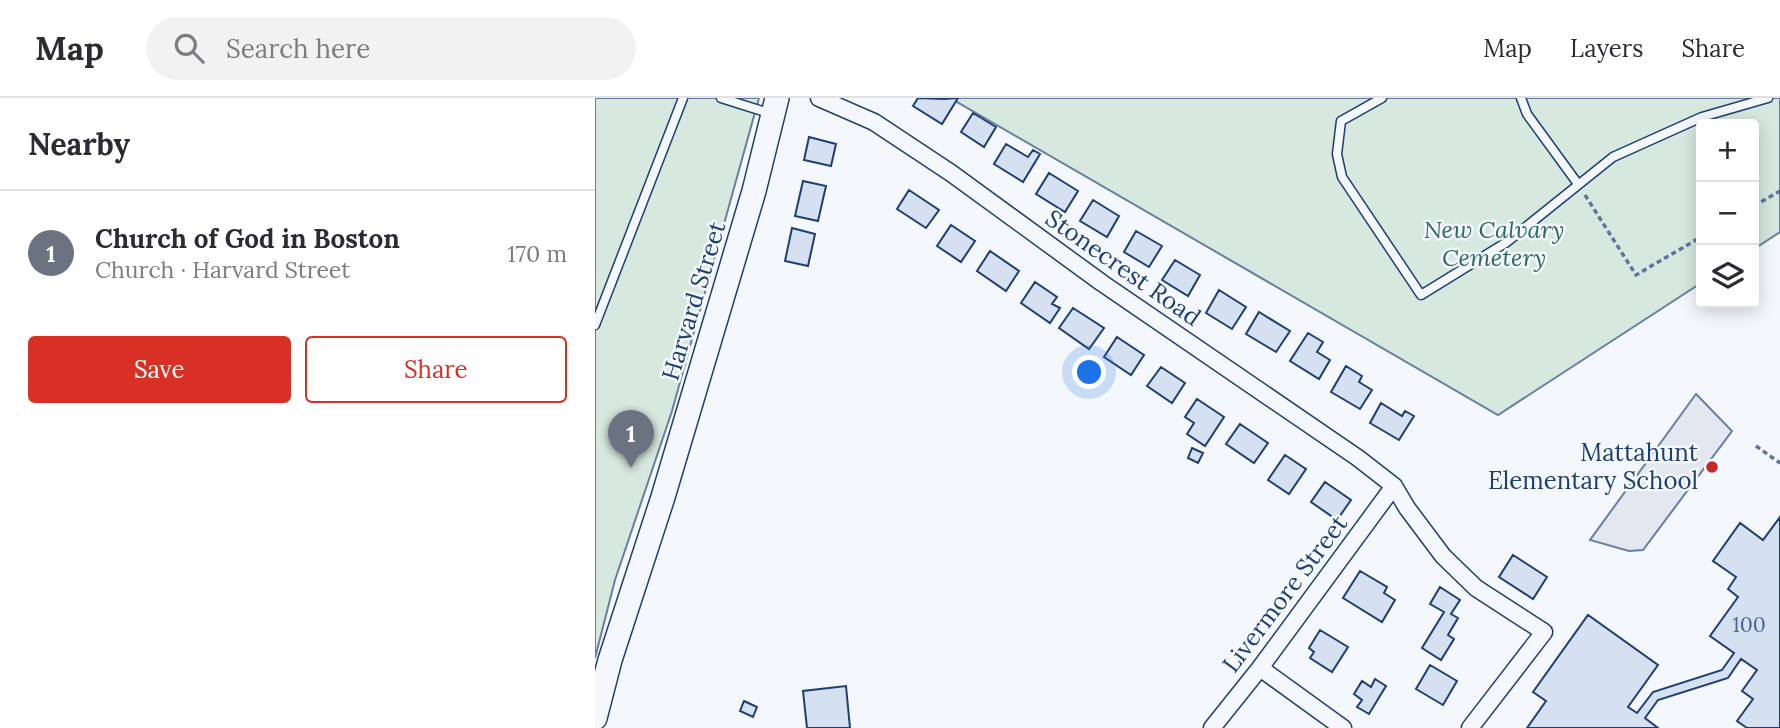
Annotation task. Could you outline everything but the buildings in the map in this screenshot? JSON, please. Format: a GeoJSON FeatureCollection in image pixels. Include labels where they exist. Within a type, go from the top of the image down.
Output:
{"type":"FeatureCollection","features":[{"type":"Feature","properties":{"kind":"main road","name":"Harvard Street"},"geometry":{"type":"LineString","coordinates":[[595,718],[610,660],[663,498],[754,191],[775,106]]}},
{"type":"Feature","properties":{"kind":"street","name":"Stonecrest Road"},"geometry":{"type":"LineString","coordinates":[[819,98],[874,122],[951,173],[1102,283],[1358,458],[1394,486],[1443,556],[1476,588],[1544,632],[1470,728]]}},
{"type":"Feature","properties":{"kind":"street","name":"Livermore Street"},"geometry":{"type":"LineString","coordinates":[[1212,728],[1394,486]]}},
{"type":"Feature","properties":{"kind":"street"},"geometry":{"type":"LineString","coordinates":[[1259,668],[1343,728]]}},
{"type":"Feature","properties":{"kind":"lane"},"geometry":{"type":"LineString","coordinates":[[595,325],[683,98]]}},
{"type":"Feature","properties":{"kind":"lane"},"geometry":{"type":"LineString","coordinates":[[722,98],[775,106]]}},
{"type":"Feature","properties":{"kind":"lane"},"geometry":{"type":"LineString","coordinates":[[1383,98],[1341,121],[1337,154],[1342,177],[1421,295],[1507,242],[1613,157],[1702,117],[1768,98]]}},
{"type":"Feature","properties":{"kind":"lane"},"geometry":{"type":"LineString","coordinates":[[1521,98],[1527,114],[1578,184]]}},
{"type":"Feature","properties":{"kind":"path"},"geometry":{"type":"LineString","coordinates":[[1578,184],[1636,275],[1696,240]]}},
{"type":"Feature","properties":{"kind":"path"},"geometry":{"type":"LineString","coordinates":[[1759,203],[1780,191]]}},
{"type":"Feature","properties":{"kind":"path"},"geometry":{"type":"LineString","coordinates":[[1756,446],[1780,463]]}},
{"type":"Feature","properties":{"kind":"green space"},"geometry":{"type":"Polygon","coordinates":[[[595,98],[759,98],[672,411],[615,580],[595,658],[595,98]]]}},
{"type":"Feature","properties":{"kind":"green space","name":"New Calvary Cemetery"},"geometry":{"type":"Polygon","coordinates":[[[950,98],[1780,98],[1780,232],[1759,246],[1759,119],[1696,119],[1696,286],[1498,415],[950,98]]]}},
{"type":"Feature","properties":{"kind":"shaded area"},"geometry":{"type":"Polygon","coordinates":[[[1696,394],[1732,431],[1643,550],[1629,551],[1590,540],[1696,394]]]}},
{"type":"Feature","properties":{"kind":"place","name":"Mattahunt Elementary School"},"geometry":{"type":"Point","coordinates":[1712,467]}},
{"type":"Feature","properties":{"kind":"place","name":"Church of God in Boston"},"geometry":{"type":"Point","coordinates":[631,468]}}]}
